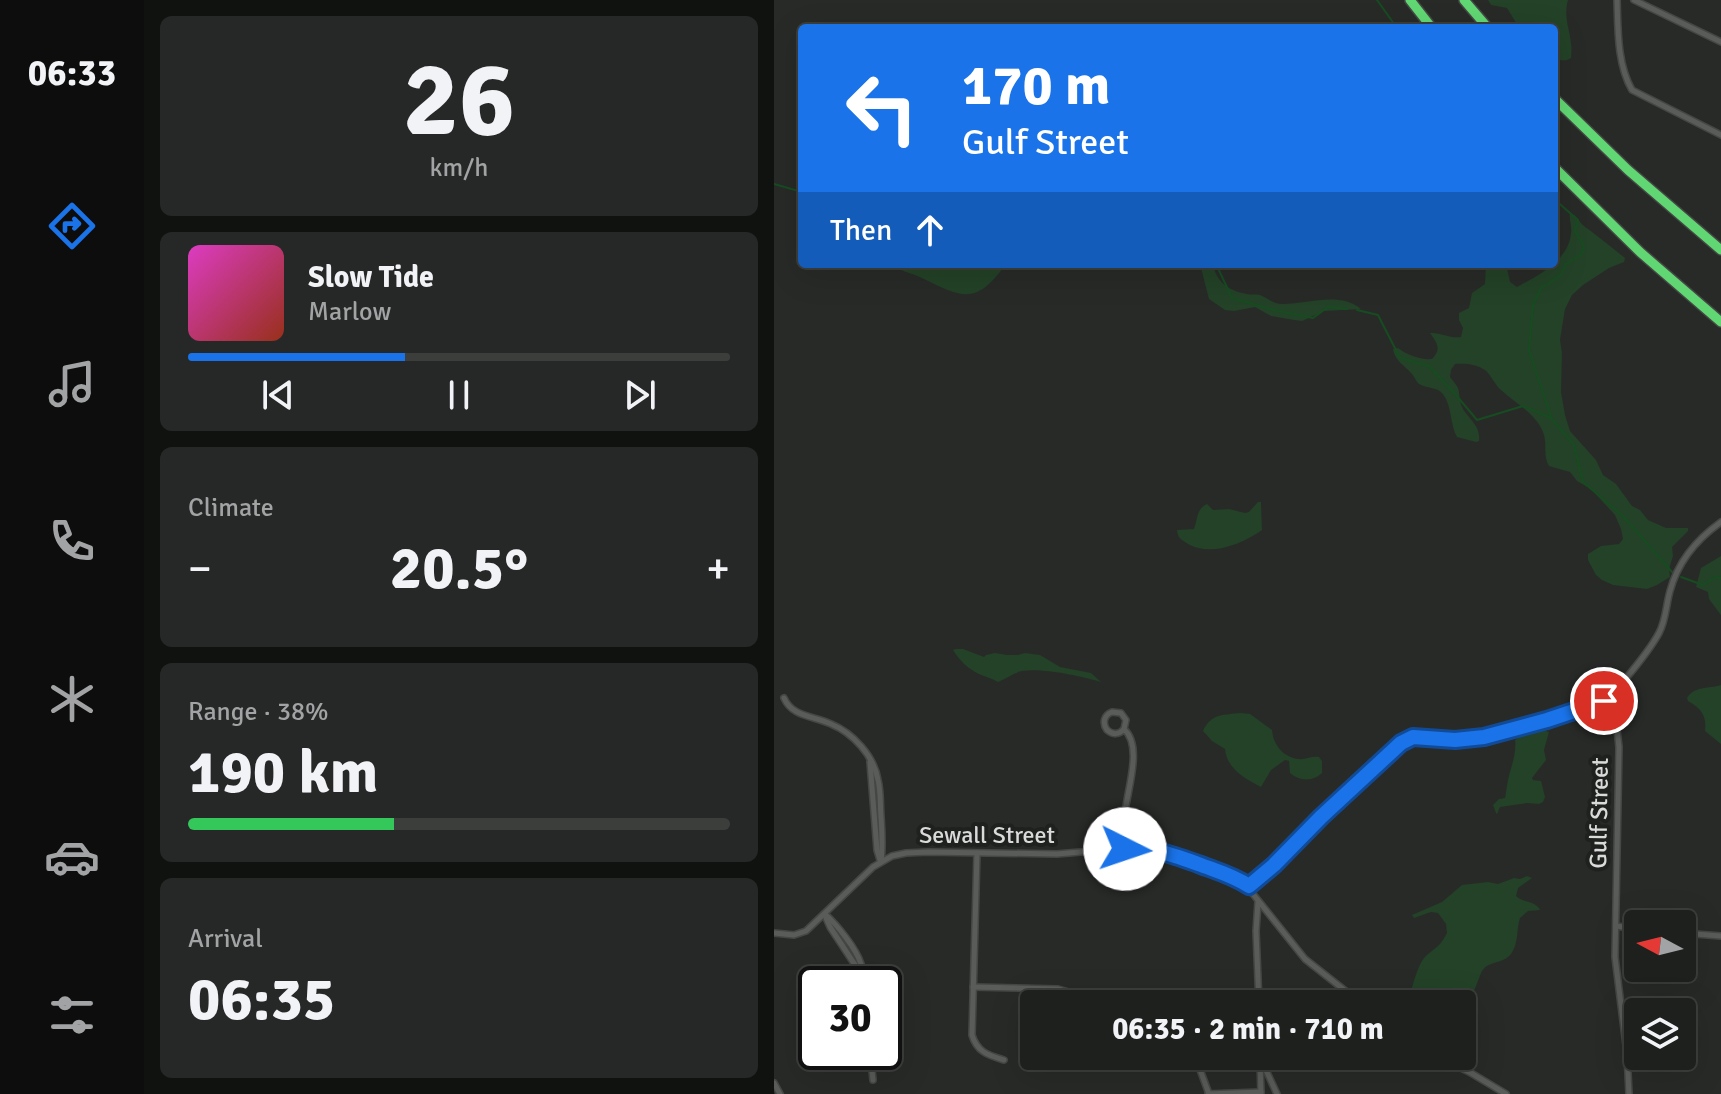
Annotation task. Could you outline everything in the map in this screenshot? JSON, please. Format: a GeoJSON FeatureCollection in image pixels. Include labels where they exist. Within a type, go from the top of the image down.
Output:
{"type":"FeatureCollection","features":[{"type":"Feature","properties":{"kind":"highway"},"geometry":{"type":"LineString","coordinates":[[1410,0],[1429,24]]}},
{"type":"Feature","properties":{"kind":"highway"},"geometry":{"type":"LineString","coordinates":[[1464,0],[1485,24]]}},
{"type":"Feature","properties":{"kind":"highway"},"geometry":{"type":"LineString","coordinates":[[1558,102],[1628,170],[1721,250]]}},
{"type":"Feature","properties":{"kind":"highway"},"geometry":{"type":"LineString","coordinates":[[1558,171],[1640,252],[1721,322]]}},
{"type":"Feature","properties":{"kind":"street"},"geometry":{"type":"LineString","coordinates":[[1617,0],[1624,72],[1632,90],[1721,135]]}},
{"type":"Feature","properties":{"kind":"street"},"geometry":{"type":"LineString","coordinates":[[1634,0],[1721,42]]}},
{"type":"Feature","properties":{"kind":"street"},"geometry":{"type":"LineString","coordinates":[[1344,990],[1305,959],[1258,902],[1249,886],[1401,743],[1413,737],[1460,740],[1510,731],[1588,708],[1610,698],[1659,634],[1673,580],[1692,546],[1721,522]]}},
{"type":"Feature","properties":{"kind":"street"},"geometry":{"type":"LineString","coordinates":[[784,698],[796,712],[843,730],[870,761],[877,850],[881,862]]}},
{"type":"Feature","properties":{"kind":"street","name":"Gulf Street"},"geometry":{"type":"LineString","coordinates":[[1610,698],[1619,747],[1615,957],[1629,1094]]}},
{"type":"Feature","properties":{"kind":"street"},"geometry":{"type":"LineString","coordinates":[[1112,712],[1121,713],[1126,720],[1124,729],[1117,734],[1109,732],[1104,725],[1105,717],[1112,712]]}},
{"type":"Feature","properties":{"kind":"street"},"geometry":{"type":"LineString","coordinates":[[1124,729],[1132,739],[1134,754],[1123,821],[1125,849]]}},
{"type":"Feature","properties":{"kind":"street","name":"Sewall Street"},"geometry":{"type":"LineString","coordinates":[[774,933],[785,936],[801,933],[814,925],[861,877],[881,862],[914,852],[1069,854],[1147,849],[1175,854],[1239,879],[1249,886]]}},
{"type":"Feature","properties":{"kind":"street"},"geometry":{"type":"LineString","coordinates":[[977,853],[973,1038],[984,1053],[1004,1060]]}},
{"type":"Feature","properties":{"kind":"street"},"geometry":{"type":"LineString","coordinates":[[1258,902],[1258,990]]}},
{"type":"Feature","properties":{"kind":"street"},"geometry":{"type":"LineString","coordinates":[[825,914],[856,966]]}},
{"type":"Feature","properties":{"kind":"street"},"geometry":{"type":"LineString","coordinates":[[1616,926],[1624,927]]}},
{"type":"Feature","properties":{"kind":"street"},"geometry":{"type":"LineString","coordinates":[[1696,934],[1721,936]]}},
{"type":"Feature","properties":{"kind":"street"},"geometry":{"type":"LineString","coordinates":[[973,987],[1062,990]]}},
{"type":"Feature","properties":{"kind":"street"},"geometry":{"type":"LineString","coordinates":[[872,1070],[873,1080]]}},
{"type":"Feature","properties":{"kind":"street"},"geometry":{"type":"LineString","coordinates":[[1200,1070],[1208,1094],[1261,1093],[1260,1070]]}},
{"type":"Feature","properties":{"kind":"street"},"geometry":{"type":"LineString","coordinates":[[1266,1070],[1277,1094]]}},
{"type":"Feature","properties":{"kind":"street"},"geometry":{"type":"LineString","coordinates":[[1465,1070],[1506,1094]]}},
{"type":"Feature","properties":{"kind":"street"},"geometry":{"type":"LineString","coordinates":[[774,1083],[780,1094]]}},
{"type":"Feature","properties":{"kind":"green space"},"geometry":{"type":"Polygon","coordinates":[[[1488,0],[1568,0],[1566,15],[1571,58],[1558,59],[1558,24],[1518,24],[1507,8],[1491,5],[1488,0]]]}},
{"type":"Feature","properties":{"kind":"green space"},"geometry":{"type":"Polygon","coordinates":[[[1570,213],[1625,258],[1624,262],[1583,285],[1572,295],[1565,309],[1560,340],[1561,392],[1570,431],[1596,460],[1603,475],[1616,484],[1632,506],[1648,520],[1666,528],[1688,528],[1672,547],[1670,577],[1647,589],[1613,585],[1596,575],[1588,554],[1601,546],[1619,544],[1623,539],[1615,515],[1570,472],[1549,466],[1544,435],[1537,421],[1499,388],[1485,370],[1470,364],[1455,364],[1450,377],[1458,388],[1462,407],[1478,431],[1479,441],[1476,442],[1457,437],[1443,394],[1418,383],[1398,360],[1393,349],[1432,359],[1438,349],[1430,333],[1461,337],[1463,328],[1459,313],[1469,308],[1472,293],[1485,284],[1486,268],[1507,268],[1510,282],[1517,287],[1549,268],[1558,268],[1558,260],[1569,243],[1570,213]]]}},
{"type":"Feature","properties":{"kind":"green space"},"geometry":{"type":"Polygon","coordinates":[[[897,268],[1003,268],[987,286],[969,294],[950,291],[897,268]]]}},
{"type":"Feature","properties":{"kind":"green space"},"geometry":{"type":"Polygon","coordinates":[[[1201,268],[1214,268],[1220,281],[1229,288],[1240,293],[1260,295],[1276,303],[1333,300],[1361,309],[1324,311],[1302,321],[1271,316],[1255,307],[1225,310],[1209,299],[1201,268]]]}},
{"type":"Feature","properties":{"kind":"green space"},"geometry":{"type":"Polygon","coordinates":[[[1261,502],[1262,530],[1236,544],[1216,549],[1197,548],[1178,535],[1177,530],[1194,529],[1199,511],[1207,504],[1213,510],[1229,509],[1245,513],[1261,502]]]}},
{"type":"Feature","properties":{"kind":"green space"},"geometry":{"type":"Polygon","coordinates":[[[1721,556],[1721,615],[1709,599],[1708,592],[1696,587],[1701,568],[1721,556]]]}},
{"type":"Feature","properties":{"kind":"green space"},"geometry":{"type":"Polygon","coordinates":[[[953,650],[984,657],[995,653],[1040,655],[1060,667],[1091,673],[1101,682],[1030,670],[998,682],[967,667],[953,650]]]}},
{"type":"Feature","properties":{"kind":"green space"},"geometry":{"type":"Polygon","coordinates":[[[1721,685],[1721,744],[1705,731],[1702,713],[1687,698],[1697,690],[1721,685]]]}},
{"type":"Feature","properties":{"kind":"green space"},"geometry":{"type":"Polygon","coordinates":[[[1250,714],[1272,730],[1277,745],[1288,756],[1301,759],[1319,757],[1322,773],[1310,779],[1298,778],[1290,773],[1289,761],[1285,760],[1271,770],[1261,787],[1243,776],[1229,762],[1225,749],[1203,731],[1214,718],[1250,714]]]}},
{"type":"Feature","properties":{"kind":"green space"},"geometry":{"type":"Polygon","coordinates":[[[1543,730],[1549,732],[1544,750],[1546,760],[1532,778],[1541,781],[1545,797],[1543,802],[1500,807],[1497,814],[1493,805],[1505,798],[1515,740],[1543,730]]]}},
{"type":"Feature","properties":{"kind":"green space"},"geometry":{"type":"Polygon","coordinates":[[[1527,876],[1532,878],[1518,888],[1516,896],[1540,910],[1528,911],[1520,918],[1511,954],[1487,966],[1475,990],[1412,990],[1420,965],[1447,933],[1446,924],[1438,913],[1431,912],[1414,918],[1412,915],[1442,902],[1462,885],[1498,884],[1527,876]]]}},
{"type":"Feature","properties":{"kind":"waterway"},"geometry":{"type":"LineString","coordinates":[[1377,0],[1394,24]]}},
{"type":"Feature","properties":{"kind":"waterway"},"geometry":{"type":"LineString","coordinates":[[774,184],[798,191]]}},
{"type":"Feature","properties":{"kind":"waterway"},"geometry":{"type":"LineString","coordinates":[[1551,417],[1529,351],[1533,305],[1541,288],[1560,276],[1566,264],[1581,255],[1584,246],[1575,231],[1578,220],[1558,202]]}},
{"type":"Feature","properties":{"kind":"waterway"},"geometry":{"type":"LineString","coordinates":[[1218,268],[1232,298],[1313,318],[1328,307],[1347,309]]}},
{"type":"Feature","properties":{"kind":"waterway"},"geometry":{"type":"LineString","coordinates":[[1357,310],[1378,315],[1400,358],[1429,366],[1477,420],[1523,406],[1551,418],[1574,445],[1583,482],[1623,516],[1672,572]]}},
{"type":"Feature","properties":{"kind":"waterway"},"geometry":{"type":"LineString","coordinates":[[1681,577],[1703,585],[1716,577],[1721,578]]}},
{"type":"Feature","properties":{"kind":"route"},"geometry":{"type":"LineString","coordinates":[[1125,849],[1175,854],[1239,879],[1249,886],[1401,743],[1413,737],[1445,740],[1484,737],[1604,701]]}}]}
